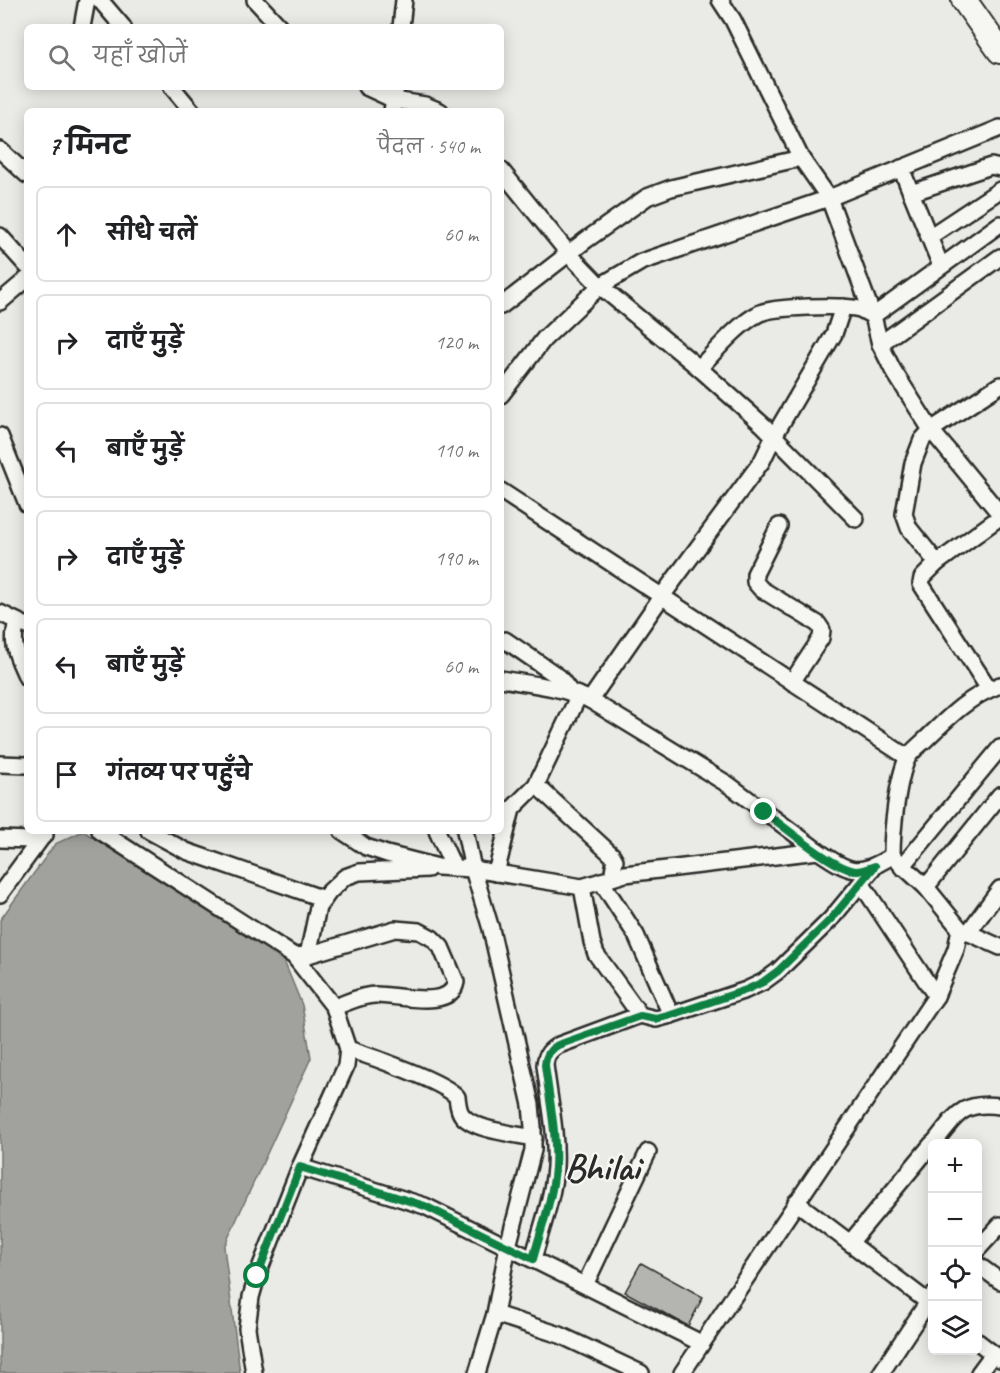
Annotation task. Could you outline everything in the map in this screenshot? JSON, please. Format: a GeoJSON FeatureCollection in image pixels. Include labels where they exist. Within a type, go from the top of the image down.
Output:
{"type":"FeatureCollection","features":[{"type":"Feature","properties":{"kind":"main road"},"geometry":{"type":"LineString","coordinates":[[964,0],[1000,51]]}},
{"type":"Feature","properties":{"kind":"street"},"geometry":{"type":"LineString","coordinates":[[83,24],[87,0]]}},
{"type":"Feature","properties":{"kind":"street"},"geometry":{"type":"LineString","coordinates":[[100,0],[120,24]]}},
{"type":"Feature","properties":{"kind":"street"},"geometry":{"type":"LineString","coordinates":[[255,0],[277,24]]}},
{"type":"Feature","properties":{"kind":"street"},"geometry":{"type":"LineString","coordinates":[[401,24],[404,0]]}},
{"type":"Feature","properties":{"kind":"street"},"geometry":{"type":"LineString","coordinates":[[720,0],[733,20],[801,158],[830,198],[873,316],[880,344],[892,370],[931,430],[1000,515],[937,563],[922,578],[921,584],[994,687],[962,704],[907,758],[892,834],[897,861],[926,887],[964,931],[1000,946]]}},
{"type":"Feature","properties":{"kind":"street"},"geometry":{"type":"LineString","coordinates":[[174,90],[190,108]]}},
{"type":"Feature","properties":{"kind":"street"},"geometry":{"type":"LineString","coordinates":[[373,90],[394,99],[432,108]]}},
{"type":"Feature","properties":{"kind":"street"},"geometry":{"type":"LineString","coordinates":[[504,391],[543,339],[600,286],[641,262],[830,198],[1000,128]]}},
{"type":"Feature","properties":{"kind":"street"},"geometry":{"type":"LineString","coordinates":[[0,150],[24,172]]}},
{"type":"Feature","properties":{"kind":"street"},"geometry":{"type":"LineString","coordinates":[[504,304],[586,240],[647,197],[671,188],[801,158]]}},
{"type":"Feature","properties":{"kind":"street"},"geometry":{"type":"LineString","coordinates":[[911,193],[991,166],[1000,168]]}},
{"type":"Feature","properties":{"kind":"street"},"geometry":{"type":"LineString","coordinates":[[901,168],[941,266]]}},
{"type":"Feature","properties":{"kind":"street"},"geometry":{"type":"LineString","coordinates":[[504,174],[569,254],[600,286],[699,368],[774,436],[856,519]]}},
{"type":"Feature","properties":{"kind":"street"},"geometry":{"type":"LineString","coordinates":[[929,237],[1000,190]]}},
{"type":"Feature","properties":{"kind":"street"},"geometry":{"type":"LineString","coordinates":[[873,316],[1000,224]]}},
{"type":"Feature","properties":{"kind":"street"},"geometry":{"type":"LineString","coordinates":[[0,236],[24,263]]}},
{"type":"Feature","properties":{"kind":"street"},"geometry":{"type":"LineString","coordinates":[[880,344],[1000,257]]}},
{"type":"Feature","properties":{"kind":"street"},"geometry":{"type":"LineString","coordinates":[[0,302],[24,282]]}},
{"type":"Feature","properties":{"kind":"street"},"geometry":{"type":"LineString","coordinates":[[699,368],[745,323],[770,309],[843,307],[861,309],[873,316]]}},
{"type":"Feature","properties":{"kind":"street"},"geometry":{"type":"LineString","coordinates":[[496,873],[512,809],[536,785],[580,696],[662,596],[744,488],[762,461],[774,436],[834,334],[843,307]]}},
{"type":"Feature","properties":{"kind":"street"},"geometry":{"type":"LineString","coordinates":[[937,563],[909,528],[904,514],[913,463],[922,440],[931,430],[998,391]]}},
{"type":"Feature","properties":{"kind":"street"},"geometry":{"type":"LineString","coordinates":[[0,436],[24,496]]}},
{"type":"Feature","properties":{"kind":"street"},"geometry":{"type":"LineString","coordinates":[[504,493],[907,758]]}},
{"type":"Feature","properties":{"kind":"street"},"geometry":{"type":"LineString","coordinates":[[779,526],[755,574],[755,582],[761,589],[818,624],[822,630],[821,638],[792,682]]}},
{"type":"Feature","properties":{"kind":"street"},"geometry":{"type":"LineString","coordinates":[[0,613],[22,624],[12,636],[24,670]]}},
{"type":"Feature","properties":{"kind":"street"},"geometry":{"type":"LineString","coordinates":[[506,640],[559,677],[580,696],[729,785],[844,868],[858,871],[897,861],[1000,748]]}},
{"type":"Feature","properties":{"kind":"street"},"geometry":{"type":"LineString","coordinates":[[504,680],[580,696]]}},
{"type":"Feature","properties":{"kind":"street"},"geometry":{"type":"LineString","coordinates":[[0,764],[24,765]]}},
{"type":"Feature","properties":{"kind":"street"},"geometry":{"type":"LineString","coordinates":[[536,785],[615,860],[607,880],[636,935],[671,1015]]}},
{"type":"Feature","properties":{"kind":"street"},"geometry":{"type":"LineString","coordinates":[[926,887],[1000,795]]}},
{"type":"Feature","properties":{"kind":"street"},"geometry":{"type":"LineString","coordinates":[[0,839],[31,840],[46,834]]}},
{"type":"Feature","properties":{"kind":"street"},"geometry":{"type":"LineString","coordinates":[[0,894],[46,834]]}},
{"type":"Feature","properties":{"kind":"street"},"geometry":{"type":"LineString","coordinates":[[105,834],[301,956],[334,1007],[348,1049],[346,1066],[300,1167],[257,1276],[251,1297],[247,1328],[254,1373]]}},
{"type":"Feature","properties":{"kind":"street"},"geometry":{"type":"LineString","coordinates":[[155,834],[186,852],[324,899]]}},
{"type":"Feature","properties":{"kind":"street"},"geometry":{"type":"LineString","coordinates":[[346,834],[376,851],[438,867],[473,869],[582,887],[625,874],[818,851]]}},
{"type":"Feature","properties":{"kind":"street"},"geometry":{"type":"LineString","coordinates":[[438,834],[454,868]]}},
{"type":"Feature","properties":{"kind":"street"},"geometry":{"type":"LineString","coordinates":[[466,834],[473,869],[491,929],[528,1094],[534,1138],[533,1150],[508,1246],[495,1314],[477,1373]]}},
{"type":"Feature","properties":{"kind":"street"},"geometry":{"type":"LineString","coordinates":[[533,1259],[552,1191],[555,1168],[555,1148],[545,1065],[546,1056],[550,1050],[558,1045],[640,1016],[656,1019],[671,1015],[763,982],[778,971],[831,919],[875,866]]}},
{"type":"Feature","properties":{"kind":"street"},"geometry":{"type":"LineString","coordinates":[[301,956],[318,907],[345,877],[359,872],[438,867]]}},
{"type":"Feature","properties":{"kind":"street"},"geometry":{"type":"LineString","coordinates":[[861,883],[936,996]]}},
{"type":"Feature","properties":{"kind":"street"},"geometry":{"type":"LineString","coordinates":[[582,887],[596,954],[640,1016]]}},
{"type":"Feature","properties":{"kind":"street"},"geometry":{"type":"LineString","coordinates":[[682,1373],[936,996],[964,931],[1000,889]]}},
{"type":"Feature","properties":{"kind":"street"},"geometry":{"type":"LineString","coordinates":[[301,956],[394,929],[419,931],[441,947],[456,982],[450,993],[441,997],[418,999],[375,994],[334,1007]]}},
{"type":"Feature","properties":{"kind":"street"},"geometry":{"type":"LineString","coordinates":[[348,1049],[447,1088],[458,1097],[463,1117],[474,1125],[534,1138]]}},
{"type":"Feature","properties":{"kind":"street"},"geometry":{"type":"LineString","coordinates":[[937,1139],[959,1112],[968,1106],[985,1104],[1000,1106]]}},
{"type":"Feature","properties":{"kind":"street"},"geometry":{"type":"LineString","coordinates":[[850,1243],[928,1150]]}},
{"type":"Feature","properties":{"kind":"street"},"geometry":{"type":"LineString","coordinates":[[585,1285],[648,1152]]}},
{"type":"Feature","properties":{"kind":"street"},"geometry":{"type":"LineString","coordinates":[[300,1167],[425,1206],[701,1343]]}},
{"type":"Feature","properties":{"kind":"street"},"geometry":{"type":"LineString","coordinates":[[796,1202],[928,1299]]}},
{"type":"Feature","properties":{"kind":"street"},"geometry":{"type":"LineString","coordinates":[[980,1247],[1000,1226]]}},
{"type":"Feature","properties":{"kind":"street"},"geometry":{"type":"LineString","coordinates":[[982,1268],[1000,1281]]}},
{"type":"Feature","properties":{"kind":"street"},"geometry":{"type":"LineString","coordinates":[[881,1373],[928,1305]]}},
{"type":"Feature","properties":{"kind":"street"},"geometry":{"type":"LineString","coordinates":[[495,1314],[560,1335],[641,1373]]}},
{"type":"Feature","properties":{"kind":"street"},"geometry":{"type":"LineString","coordinates":[[979,1373],[997,1357],[982,1345]]}},
{"type":"Feature","properties":{"kind":"shaded area"},"geometry":{"type":"Polygon","coordinates":[[[77,834],[88,834],[282,956],[302,1005],[311,1058],[224,1247],[240,1373],[0,1373],[0,920],[55,844],[77,834]]]}},
{"type":"Feature","properties":{"kind":"building"},"geometry":{"type":"Polygon","coordinates":[[[641,1263],[703,1297],[688,1326],[625,1292],[641,1263]]]}},
{"type":"Feature","properties":{"kind":"district","name":"Bhilai"},"geometry":{"type":"Point","coordinates":[602,1167]}},
{"type":"Feature","properties":{"kind":"route"},"geometry":{"type":"LineString","coordinates":[[257,1276],[300,1167],[425,1206],[533,1259],[552,1191],[555,1168],[555,1148],[545,1065],[546,1056],[550,1050],[558,1045],[640,1016],[656,1019],[671,1015],[763,982],[778,971],[831,919],[875,866],[858,871],[844,868],[764,812]]}}]}
